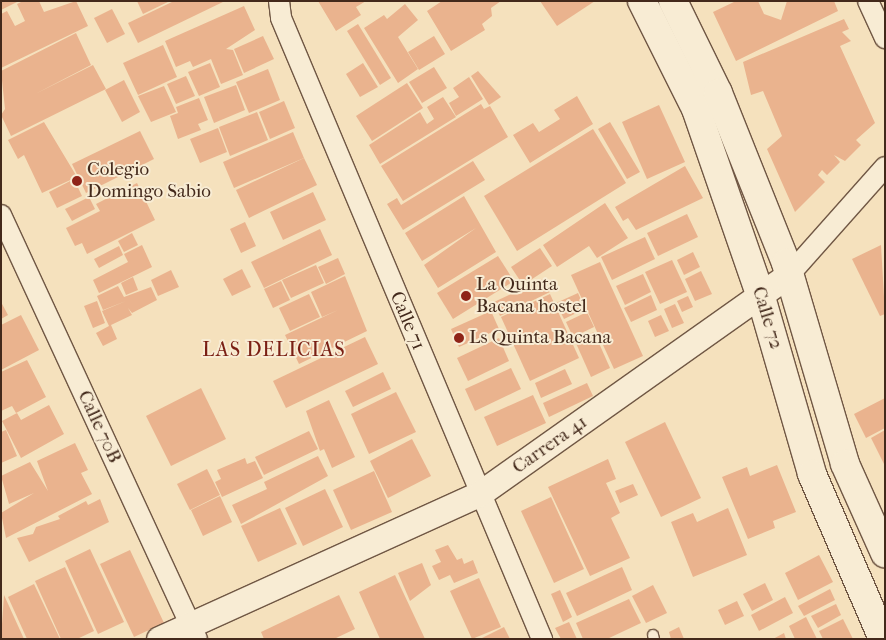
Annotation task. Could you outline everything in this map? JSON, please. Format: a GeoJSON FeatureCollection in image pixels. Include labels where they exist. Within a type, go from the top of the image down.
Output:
{"type":"FeatureCollection","features":[{"type":"Feature","properties":{"kind":"main road","name":"Calle 72"},"geometry":{"type":"LineString","coordinates":[[642,1],[696,109],[761,297],[812,474],[883,639]]}},
{"type":"Feature","properties":{"kind":"main road","name":"Calle 72"},"geometry":{"type":"LineString","coordinates":[[673,1],[718,93],[790,274],[845,464],[885,552]]}},
{"type":"Feature","properties":{"kind":"street","name":"Calle 71"},"geometry":{"type":"LineString","coordinates":[[279,1],[284,27],[479,494],[542,639]]}},
{"type":"Feature","properties":{"kind":"street"},"geometry":{"type":"LineString","coordinates":[[868,1],[885,38]]}},
{"type":"Feature","properties":{"kind":"street","name":"Carrera 41"},"geometry":{"type":"LineString","coordinates":[[159,639],[194,631],[479,494],[761,297],[790,274],[885,167]]}},
{"type":"Feature","properties":{"kind":"street","name":"Calle 70B"},"geometry":{"type":"LineString","coordinates":[[1,216],[194,631]]}},
{"type":"Feature","properties":{"kind":"building"},"geometry":{"type":"Polygon","coordinates":[[[1,1],[19,1],[1,10],[1,1]]]}},
{"type":"Feature","properties":{"kind":"building"},"geometry":{"type":"Polygon","coordinates":[[[23,1],[39,1],[44,12],[76,1],[88,26],[1,68],[1,14],[7,11],[15,26],[25,21],[17,4],[23,1]]]}},
{"type":"Feature","properties":{"kind":"building"},"geometry":{"type":"Polygon","coordinates":[[[137,1],[170,1],[143,14],[137,1]]]}},
{"type":"Feature","properties":{"kind":"building"},"geometry":{"type":"Polygon","coordinates":[[[174,1],[225,1],[138,43],[128,23],[174,1]]]}},
{"type":"Feature","properties":{"kind":"building"},"geometry":{"type":"Polygon","coordinates":[[[318,1],[366,1],[356,7],[361,15],[336,31],[318,1]]]}},
{"type":"Feature","properties":{"kind":"building"},"geometry":{"type":"Polygon","coordinates":[[[442,1],[501,1],[491,8],[492,16],[482,24],[485,30],[451,51],[427,11],[442,1]]]}},
{"type":"Feature","properties":{"kind":"building"},"geometry":{"type":"Polygon","coordinates":[[[540,1],[595,1],[557,26],[540,1]]]}},
{"type":"Feature","properties":{"kind":"building"},"geometry":{"type":"Polygon","coordinates":[[[736,1],[758,1],[764,14],[781,20],[787,1],[834,1],[838,11],[736,61],[713,12],[736,1]]]}},
{"type":"Feature","properties":{"kind":"building"},"geometry":{"type":"Polygon","coordinates":[[[405,4],[418,20],[398,37],[418,69],[398,83],[364,28],[384,15],[387,19],[405,4]]]}},
{"type":"Feature","properties":{"kind":"building"},"geometry":{"type":"Polygon","coordinates":[[[244,6],[255,30],[226,49],[233,50],[243,75],[221,84],[211,59],[193,67],[190,61],[176,67],[165,41],[244,6]]]}},
{"type":"Feature","properties":{"kind":"building"},"geometry":{"type":"Polygon","coordinates":[[[112,9],[125,34],[107,43],[94,18],[112,9]]]}},
{"type":"Feature","properties":{"kind":"building"},"geometry":{"type":"Polygon","coordinates":[[[844,19],[849,29],[842,32],[851,41],[840,46],[875,123],[856,140],[861,145],[845,161],[834,155],[840,162],[827,175],[822,170],[818,175],[825,182],[795,212],[767,149],[782,136],[763,91],[751,95],[743,62],[844,19]]]}},
{"type":"Feature","properties":{"kind":"building"},"geometry":{"type":"Polygon","coordinates":[[[358,24],[391,78],[380,85],[347,31],[358,24]]]}},
{"type":"Feature","properties":{"kind":"building"},"geometry":{"type":"Polygon","coordinates":[[[76,33],[91,65],[35,94],[93,65],[106,89],[11,136],[1,115],[5,109],[1,71],[76,33]]]}},
{"type":"Feature","properties":{"kind":"building"},"geometry":{"type":"Polygon","coordinates":[[[263,36],[274,59],[244,73],[234,49],[263,36]]]}},
{"type":"Feature","properties":{"kind":"building"},"geometry":{"type":"Polygon","coordinates":[[[434,36],[445,54],[419,70],[408,52],[434,36]]]}},
{"type":"Feature","properties":{"kind":"building"},"geometry":{"type":"Polygon","coordinates":[[[163,45],[177,77],[138,95],[123,63],[163,45]]]}},
{"type":"Feature","properties":{"kind":"building"},"geometry":{"type":"Polygon","coordinates":[[[210,63],[220,87],[199,96],[188,72],[210,63]]]}},
{"type":"Feature","properties":{"kind":"building"},"geometry":{"type":"Polygon","coordinates":[[[363,63],[378,87],[360,97],[346,74],[363,63]]]}},
{"type":"Feature","properties":{"kind":"building"},"geometry":{"type":"Polygon","coordinates":[[[434,67],[447,88],[422,103],[409,82],[434,67]]]}},
{"type":"Feature","properties":{"kind":"building"},"geometry":{"type":"Polygon","coordinates":[[[268,69],[280,100],[249,113],[236,82],[268,69]]]}},
{"type":"Feature","properties":{"kind":"building"},"geometry":{"type":"Polygon","coordinates":[[[478,71],[501,97],[489,105],[471,76],[478,71]]]}},
{"type":"Feature","properties":{"kind":"building"},"geometry":{"type":"Polygon","coordinates":[[[186,76],[195,96],[176,104],[167,84],[186,76]]]}},
{"type":"Feature","properties":{"kind":"building"},"geometry":{"type":"Polygon","coordinates":[[[469,77],[483,99],[456,116],[449,103],[459,97],[453,88],[469,77]]]}},
{"type":"Feature","properties":{"kind":"building"},"geometry":{"type":"Polygon","coordinates":[[[124,80],[140,112],[122,122],[105,90],[124,80]]]}},
{"type":"Feature","properties":{"kind":"building"},"geometry":{"type":"Polygon","coordinates":[[[407,83],[423,108],[372,141],[356,116],[407,83]]]}},
{"type":"Feature","properties":{"kind":"building"},"geometry":{"type":"Polygon","coordinates":[[[236,85],[245,110],[214,123],[204,97],[236,85]]]}},
{"type":"Feature","properties":{"kind":"building"},"geometry":{"type":"Polygon","coordinates":[[[164,86],[176,112],[151,122],[138,96],[164,86]]]}},
{"type":"Feature","properties":{"kind":"building"},"geometry":{"type":"Polygon","coordinates":[[[577,96],[593,124],[530,163],[513,135],[533,123],[539,132],[560,119],[554,110],[577,96]]]}},
{"type":"Feature","properties":{"kind":"building"},"geometry":{"type":"Polygon","coordinates":[[[443,97],[456,117],[380,164],[369,145],[420,112],[427,124],[434,119],[427,107],[443,97]]]}},
{"type":"Feature","properties":{"kind":"building"},"geometry":{"type":"Polygon","coordinates":[[[199,98],[208,120],[198,124],[201,130],[178,139],[170,116],[178,113],[176,107],[199,98]]]}},
{"type":"Feature","properties":{"kind":"building"},"geometry":{"type":"Polygon","coordinates":[[[284,101],[295,128],[270,139],[259,112],[284,101]]]}},
{"type":"Feature","properties":{"kind":"building"},"geometry":{"type":"Polygon","coordinates":[[[481,104],[484,109],[490,106],[508,137],[403,201],[381,166],[481,104]]]}},
{"type":"Feature","properties":{"kind":"building"},"geometry":{"type":"Polygon","coordinates":[[[659,105],[685,162],[647,179],[622,122],[659,105]]]}},
{"type":"Feature","properties":{"kind":"building"},"geometry":{"type":"Polygon","coordinates":[[[257,112],[268,140],[230,156],[219,127],[257,112]]]}},
{"type":"Feature","properties":{"kind":"building"},"geometry":{"type":"Polygon","coordinates":[[[44,122],[77,177],[42,193],[24,155],[18,159],[8,140],[44,122]]]}},
{"type":"Feature","properties":{"kind":"building"},"geometry":{"type":"Polygon","coordinates":[[[610,122],[640,172],[627,179],[598,129],[610,122]]]}},
{"type":"Feature","properties":{"kind":"building"},"geometry":{"type":"Polygon","coordinates":[[[218,128],[227,152],[200,163],[190,139],[218,128]]]}},
{"type":"Feature","properties":{"kind":"building"},"geometry":{"type":"Polygon","coordinates":[[[593,129],[626,183],[517,251],[484,196],[593,129]]]}},
{"type":"Feature","properties":{"kind":"building"},"geometry":{"type":"Polygon","coordinates":[[[140,131],[154,159],[86,193],[72,164],[140,131]]]}},
{"type":"Feature","properties":{"kind":"building"},"geometry":{"type":"Polygon","coordinates":[[[293,132],[304,158],[234,188],[223,162],[293,132]]]}},
{"type":"Feature","properties":{"kind":"building"},"geometry":{"type":"Polygon","coordinates":[[[304,158],[317,185],[249,218],[236,190],[304,158]]]}},
{"type":"Feature","properties":{"kind":"building"},"geometry":{"type":"Polygon","coordinates":[[[473,161],[485,180],[403,230],[387,204],[397,198],[401,205],[473,161]]]}},
{"type":"Feature","properties":{"kind":"building"},"geometry":{"type":"Polygon","coordinates":[[[685,166],[703,198],[636,230],[628,218],[623,221],[615,207],[685,166]]]}},
{"type":"Feature","properties":{"kind":"building"},"geometry":{"type":"Polygon","coordinates":[[[74,179],[82,196],[57,208],[49,192],[74,179]]]}},
{"type":"Feature","properties":{"kind":"building"},"geometry":{"type":"Polygon","coordinates":[[[137,183],[155,220],[87,254],[82,243],[75,246],[66,228],[100,211],[96,204],[137,183]]]}},
{"type":"Feature","properties":{"kind":"building"},"geometry":{"type":"Polygon","coordinates":[[[313,192],[326,220],[283,240],[270,212],[313,192]]]}},
{"type":"Feature","properties":{"kind":"building"},"geometry":{"type":"Polygon","coordinates":[[[464,196],[496,252],[438,288],[424,265],[476,228],[422,261],[405,233],[464,196]]]}},
{"type":"Feature","properties":{"kind":"building"},"geometry":{"type":"Polygon","coordinates":[[[89,197],[95,209],[72,221],[65,209],[89,197]]]}},
{"type":"Feature","properties":{"kind":"building"},"geometry":{"type":"Polygon","coordinates":[[[605,203],[628,238],[597,258],[589,246],[557,267],[543,245],[605,203]]]}},
{"type":"Feature","properties":{"kind":"building"},"geometry":{"type":"Polygon","coordinates":[[[687,214],[698,237],[658,256],[647,233],[687,214]]]}},
{"type":"Feature","properties":{"kind":"building"},"geometry":{"type":"Polygon","coordinates":[[[245,222],[256,246],[241,253],[230,229],[245,222]]]}},
{"type":"Feature","properties":{"kind":"building"},"geometry":{"type":"Polygon","coordinates":[[[320,229],[332,255],[264,288],[251,262],[320,229]]]}},
{"type":"Feature","properties":{"kind":"building"},"geometry":{"type":"Polygon","coordinates":[[[132,233],[138,245],[124,252],[118,241],[132,233]]]}},
{"type":"Feature","properties":{"kind":"building"},"geometry":{"type":"Polygon","coordinates":[[[645,237],[655,259],[612,280],[601,257],[645,237]]]}},
{"type":"Feature","properties":{"kind":"building"},"geometry":{"type":"Polygon","coordinates":[[[142,245],[152,267],[99,293],[93,280],[128,262],[124,254],[142,245]]]}},
{"type":"Feature","properties":{"kind":"building"},"geometry":{"type":"Polygon","coordinates":[[[881,245],[885,314],[880,316],[852,259],[881,245]]]}},
{"type":"Feature","properties":{"kind":"building"},"geometry":{"type":"Polygon","coordinates":[[[119,246],[123,255],[99,268],[94,259],[119,246]]]}},
{"type":"Feature","properties":{"kind":"building"},"geometry":{"type":"Polygon","coordinates":[[[540,248],[552,266],[523,285],[511,267],[540,248]]]}},
{"type":"Feature","properties":{"kind":"building"},"geometry":{"type":"Polygon","coordinates":[[[693,252],[700,267],[684,275],[677,260],[693,252]]]}},
{"type":"Feature","properties":{"kind":"building"},"geometry":{"type":"Polygon","coordinates":[[[498,256],[514,281],[453,319],[437,293],[498,256]]]}},
{"type":"Feature","properties":{"kind":"building"},"geometry":{"type":"Polygon","coordinates":[[[338,258],[345,274],[326,284],[318,267],[338,258]]]}},
{"type":"Feature","properties":{"kind":"building"},"geometry":{"type":"Polygon","coordinates":[[[672,260],[687,292],[660,304],[645,272],[672,260]]]}},
{"type":"Feature","properties":{"kind":"building"},"geometry":{"type":"Polygon","coordinates":[[[600,262],[643,356],[614,369],[571,275],[600,262]]]}},
{"type":"Feature","properties":{"kind":"building"},"geometry":{"type":"Polygon","coordinates":[[[316,265],[324,283],[291,298],[282,280],[316,265]]]}},
{"type":"Feature","properties":{"kind":"building"},"geometry":{"type":"Polygon","coordinates":[[[242,269],[251,287],[232,296],[223,279],[242,269]]]}},
{"type":"Feature","properties":{"kind":"building"},"geometry":{"type":"Polygon","coordinates":[[[171,270],[179,287],[158,296],[151,280],[171,270]]]}},
{"type":"Feature","properties":{"kind":"building"},"geometry":{"type":"Polygon","coordinates":[[[701,271],[712,294],[695,301],[685,279],[701,271]]]}},
{"type":"Feature","properties":{"kind":"building"},"geometry":{"type":"Polygon","coordinates":[[[643,274],[651,292],[625,305],[616,286],[643,274]]]}},
{"type":"Feature","properties":{"kind":"building"},"geometry":{"type":"Polygon","coordinates":[[[345,276],[367,331],[299,364],[285,335],[338,310],[322,317],[311,292],[345,276]]]}},
{"type":"Feature","properties":{"kind":"building"},"geometry":{"type":"Polygon","coordinates":[[[133,277],[138,290],[126,295],[121,283],[133,277]]]}},
{"type":"Feature","properties":{"kind":"building"},"geometry":{"type":"Polygon","coordinates":[[[543,279],[550,292],[500,316],[494,302],[543,279]]]}},
{"type":"Feature","properties":{"kind":"building"},"geometry":{"type":"Polygon","coordinates":[[[281,281],[290,300],[273,308],[264,289],[281,281]]]}},
{"type":"Feature","properties":{"kind":"building"},"geometry":{"type":"Polygon","coordinates":[[[118,286],[124,297],[151,287],[157,300],[132,313],[128,308],[132,315],[111,325],[117,339],[103,346],[96,333],[109,326],[102,311],[126,301],[103,310],[97,296],[118,286]]]}},
{"type":"Feature","properties":{"kind":"building"},"geometry":{"type":"Polygon","coordinates":[[[578,293],[585,309],[564,319],[556,303],[578,293]]]}},
{"type":"Feature","properties":{"kind":"building"},"geometry":{"type":"Polygon","coordinates":[[[309,294],[320,317],[290,331],[279,308],[309,294]]]}},
{"type":"Feature","properties":{"kind":"building"},"geometry":{"type":"Polygon","coordinates":[[[550,294],[579,358],[530,381],[501,317],[550,294]]]}},
{"type":"Feature","properties":{"kind":"building"},"geometry":{"type":"Polygon","coordinates":[[[651,295],[657,310],[631,322],[624,308],[651,295]]]}},
{"type":"Feature","properties":{"kind":"building"},"geometry":{"type":"Polygon","coordinates":[[[688,296],[693,307],[682,312],[677,301],[688,296]]]}},
{"type":"Feature","properties":{"kind":"building"},"geometry":{"type":"Polygon","coordinates":[[[97,301],[105,323],[93,328],[84,306],[97,301]]]}},
{"type":"Feature","properties":{"kind":"building"},"geometry":{"type":"Polygon","coordinates":[[[1,302],[8,315],[1,319],[1,302]]]}},
{"type":"Feature","properties":{"kind":"building"},"geometry":{"type":"Polygon","coordinates":[[[675,304],[684,323],[672,328],[664,309],[675,304]]]}},
{"type":"Feature","properties":{"kind":"building"},"geometry":{"type":"Polygon","coordinates":[[[491,311],[499,329],[459,347],[451,329],[491,311]]]}},
{"type":"Feature","properties":{"kind":"building"},"geometry":{"type":"Polygon","coordinates":[[[587,312],[594,327],[573,337],[566,322],[587,312]]]}},
{"type":"Feature","properties":{"kind":"building"},"geometry":{"type":"Polygon","coordinates":[[[21,315],[39,350],[1,370],[1,325],[21,315]]]}},
{"type":"Feature","properties":{"kind":"building"},"geometry":{"type":"Polygon","coordinates":[[[661,315],[669,331],[655,337],[648,321],[661,315]]]}},
{"type":"Feature","properties":{"kind":"building"},"geometry":{"type":"Polygon","coordinates":[[[594,332],[610,368],[591,377],[575,341],[594,332]]]}},
{"type":"Feature","properties":{"kind":"building"},"geometry":{"type":"Polygon","coordinates":[[[365,337],[378,364],[286,408],[273,381],[365,337]]]}},
{"type":"Feature","properties":{"kind":"building"},"geometry":{"type":"Polygon","coordinates":[[[499,338],[509,361],[468,381],[457,358],[499,338]]]}},
{"type":"Feature","properties":{"kind":"building"},"geometry":{"type":"Polygon","coordinates":[[[27,360],[46,397],[16,413],[12,406],[1,411],[1,372],[27,360]]]}},
{"type":"Feature","properties":{"kind":"building"},"geometry":{"type":"Polygon","coordinates":[[[511,368],[521,389],[475,411],[465,389],[511,368]]]}},
{"type":"Feature","properties":{"kind":"building"},"geometry":{"type":"Polygon","coordinates":[[[565,369],[572,384],[541,398],[535,383],[565,369]]]}},
{"type":"Feature","properties":{"kind":"building"},"geometry":{"type":"Polygon","coordinates":[[[383,372],[391,389],[353,407],[345,391],[383,372]]]}},
{"type":"Feature","properties":{"kind":"building"},"geometry":{"type":"Polygon","coordinates":[[[587,383],[593,396],[549,417],[543,403],[587,383]]]}},
{"type":"Feature","properties":{"kind":"building"},"geometry":{"type":"Polygon","coordinates":[[[201,388],[226,439],[171,466],[146,416],[201,388]]]}},
{"type":"Feature","properties":{"kind":"building"},"geometry":{"type":"Polygon","coordinates":[[[396,392],[416,432],[369,454],[351,414],[396,392]]]}},
{"type":"Feature","properties":{"kind":"building"},"geometry":{"type":"Polygon","coordinates":[[[533,395],[546,423],[497,446],[484,417],[533,395]]]}},
{"type":"Feature","properties":{"kind":"building"},"geometry":{"type":"Polygon","coordinates":[[[885,398],[885,428],[866,438],[854,414],[885,398]]]}},
{"type":"Feature","properties":{"kind":"building"},"geometry":{"type":"Polygon","coordinates":[[[329,400],[355,457],[332,468],[324,449],[320,451],[306,411],[329,400]]]}},
{"type":"Feature","properties":{"kind":"building"},"geometry":{"type":"Polygon","coordinates":[[[49,405],[64,434],[21,458],[2,421],[17,413],[21,420],[49,405]]]}},
{"type":"Feature","properties":{"kind":"building"},"geometry":{"type":"Polygon","coordinates":[[[665,422],[701,498],[661,517],[625,442],[665,422]]]}},
{"type":"Feature","properties":{"kind":"building"},"geometry":{"type":"Polygon","coordinates":[[[6,430],[17,456],[1,463],[1,432],[6,430]]]}},
{"type":"Feature","properties":{"kind":"building"},"geometry":{"type":"Polygon","coordinates":[[[885,430],[885,466],[871,438],[885,430]]]}},
{"type":"Feature","properties":{"kind":"building"},"geometry":{"type":"Polygon","coordinates":[[[309,431],[318,449],[264,475],[255,457],[309,431]]]}},
{"type":"Feature","properties":{"kind":"building"},"geometry":{"type":"Polygon","coordinates":[[[412,439],[431,476],[388,498],[370,461],[412,439]]]}},
{"type":"Feature","properties":{"kind":"building"},"geometry":{"type":"Polygon","coordinates":[[[75,443],[88,470],[81,473],[92,494],[6,538],[1,513],[34,493],[9,504],[1,476],[30,462],[48,491],[37,461],[75,443]]]}},
{"type":"Feature","properties":{"kind":"building"},"geometry":{"type":"Polygon","coordinates":[[[318,456],[328,476],[241,524],[232,505],[267,489],[264,482],[318,456]]]}},
{"type":"Feature","properties":{"kind":"building"},"geometry":{"type":"Polygon","coordinates":[[[245,458],[247,464],[255,461],[263,478],[222,497],[215,482],[221,479],[217,470],[245,458]]]}},
{"type":"Feature","properties":{"kind":"building"},"geometry":{"type":"Polygon","coordinates":[[[608,459],[616,479],[606,483],[620,513],[611,518],[630,558],[590,576],[548,487],[608,459]]]}},
{"type":"Feature","properties":{"kind":"building"},"geometry":{"type":"Polygon","coordinates":[[[777,465],[796,512],[773,521],[775,528],[748,539],[722,477],[747,467],[750,476],[777,465]]]}},
{"type":"Feature","properties":{"kind":"building"},"geometry":{"type":"Polygon","coordinates":[[[207,469],[220,495],[190,510],[177,484],[207,469]]]}},
{"type":"Feature","properties":{"kind":"building"},"geometry":{"type":"Polygon","coordinates":[[[374,471],[392,512],[351,530],[333,490],[374,471]]]}},
{"type":"Feature","properties":{"kind":"building"},"geometry":{"type":"Polygon","coordinates":[[[633,484],[638,495],[620,503],[615,491],[633,484]]]}},
{"type":"Feature","properties":{"kind":"building"},"geometry":{"type":"Polygon","coordinates":[[[325,489],[343,527],[303,546],[285,508],[325,489]]]}},
{"type":"Feature","properties":{"kind":"building"},"geometry":{"type":"Polygon","coordinates":[[[220,496],[232,522],[203,536],[191,510],[220,496]]]}},
{"type":"Feature","properties":{"kind":"building"},"geometry":{"type":"Polygon","coordinates":[[[551,497],[584,569],[554,583],[521,511],[551,497]]]}},
{"type":"Feature","properties":{"kind":"building"},"geometry":{"type":"Polygon","coordinates":[[[100,499],[109,522],[29,562],[17,538],[33,534],[36,527],[60,519],[58,516],[86,501],[88,505],[100,499]]]}},
{"type":"Feature","properties":{"kind":"building"},"geometry":{"type":"Polygon","coordinates":[[[280,508],[297,544],[258,562],[241,526],[280,508]]]}},
{"type":"Feature","properties":{"kind":"building"},"geometry":{"type":"Polygon","coordinates":[[[728,508],[747,555],[693,577],[671,522],[693,513],[697,522],[728,508]]]}},
{"type":"Feature","properties":{"kind":"building"},"geometry":{"type":"Polygon","coordinates":[[[448,545],[457,560],[462,558],[464,564],[473,560],[478,573],[454,583],[450,575],[439,580],[432,566],[441,562],[435,550],[448,545]]]}},
{"type":"Feature","properties":{"kind":"building"},"geometry":{"type":"Polygon","coordinates":[[[90,549],[124,622],[98,634],[65,561],[90,549]]]}},
{"type":"Feature","properties":{"kind":"building"},"geometry":{"type":"Polygon","coordinates":[[[130,550],[164,623],[134,637],[100,564],[130,550]]]}},
{"type":"Feature","properties":{"kind":"building"},"geometry":{"type":"Polygon","coordinates":[[[819,555],[833,582],[798,600],[785,573],[819,555]]]}},
{"type":"Feature","properties":{"kind":"building"},"geometry":{"type":"Polygon","coordinates":[[[422,563],[431,585],[410,601],[398,573],[422,563]]]}},
{"type":"Feature","properties":{"kind":"building"},"geometry":{"type":"Polygon","coordinates":[[[65,567],[94,631],[77,639],[61,639],[35,581],[65,567]]]}},
{"type":"Feature","properties":{"kind":"building"},"geometry":{"type":"Polygon","coordinates":[[[622,567],[632,590],[577,616],[566,593],[622,567]]]}},
{"type":"Feature","properties":{"kind":"building"},"geometry":{"type":"Polygon","coordinates":[[[395,575],[425,639],[380,639],[359,592],[395,575]]]}},
{"type":"Feature","properties":{"kind":"building"},"geometry":{"type":"Polygon","coordinates":[[[479,578],[501,627],[472,639],[450,591],[479,578]]]}},
{"type":"Feature","properties":{"kind":"building"},"geometry":{"type":"Polygon","coordinates":[[[765,583],[773,600],[752,611],[743,594],[765,583]]]}},
{"type":"Feature","properties":{"kind":"building"},"geometry":{"type":"Polygon","coordinates":[[[34,584],[60,639],[27,639],[8,597],[34,584]]]}},
{"type":"Feature","properties":{"kind":"building"},"geometry":{"type":"Polygon","coordinates":[[[653,585],[667,613],[646,623],[632,596],[653,585]]]}},
{"type":"Feature","properties":{"kind":"building"},"geometry":{"type":"Polygon","coordinates":[[[830,589],[835,600],[804,616],[798,606],[830,589]]]}},
{"type":"Feature","properties":{"kind":"building"},"geometry":{"type":"Polygon","coordinates":[[[560,590],[572,617],[563,622],[551,594],[560,590]]]}},
{"type":"Feature","properties":{"kind":"building"},"geometry":{"type":"Polygon","coordinates":[[[4,595],[24,639],[1,639],[4,595]]]}},
{"type":"Feature","properties":{"kind":"building"},"geometry":{"type":"Polygon","coordinates":[[[339,595],[355,629],[334,639],[264,639],[261,632],[339,595]]]}},
{"type":"Feature","properties":{"kind":"building"},"geometry":{"type":"Polygon","coordinates":[[[785,597],[793,613],[759,631],[751,615],[785,597]]]}},
{"type":"Feature","properties":{"kind":"building"},"geometry":{"type":"Polygon","coordinates":[[[629,599],[641,623],[607,639],[583,639],[576,623],[629,599]]]}},
{"type":"Feature","properties":{"kind":"building"},"geometry":{"type":"Polygon","coordinates":[[[737,601],[744,616],[725,625],[718,610],[737,601]]]}},
{"type":"Feature","properties":{"kind":"building"},"geometry":{"type":"Polygon","coordinates":[[[836,604],[841,615],[818,628],[811,616],[836,604]]]}},
{"type":"Feature","properties":{"kind":"building"},"geometry":{"type":"Polygon","coordinates":[[[806,617],[817,639],[795,639],[789,626],[806,617]]]}},
{"type":"Feature","properties":{"kind":"building"},"geometry":{"type":"Polygon","coordinates":[[[843,619],[853,639],[823,639],[819,631],[843,619]]]}},
{"type":"Feature","properties":{"kind":"building"},"geometry":{"type":"Polygon","coordinates":[[[569,622],[577,639],[561,639],[555,628],[569,622]]]}},
{"type":"Feature","properties":{"kind":"building"},"geometry":{"type":"Polygon","coordinates":[[[504,627],[510,639],[480,639],[504,627]]]}},
{"type":"Feature","properties":{"kind":"building"},"geometry":{"type":"Polygon","coordinates":[[[679,627],[684,639],[671,639],[669,632],[679,627]]]}},
{"type":"Feature","properties":{"kind":"building"},"geometry":{"type":"Polygon","coordinates":[[[784,633],[786,639],[773,639],[784,633]]]}},
{"type":"Feature","properties":{"kind":"place","name":"Colegio Domingo Sabio"},"geometry":{"type":"Point","coordinates":[77,181]}},
{"type":"Feature","properties":{"kind":"place","name":"La Quinta Bacana hostel"},"geometry":{"type":"Point","coordinates":[466,296]}},
{"type":"Feature","properties":{"kind":"place","name":"Ls Quinta Bacana"},"geometry":{"type":"Point","coordinates":[459,338]}},
{"type":"Feature","properties":{"kind":"district","name":"LAS DELICIAS"},"geometry":{"type":"Point","coordinates":[274,349]}}]}
